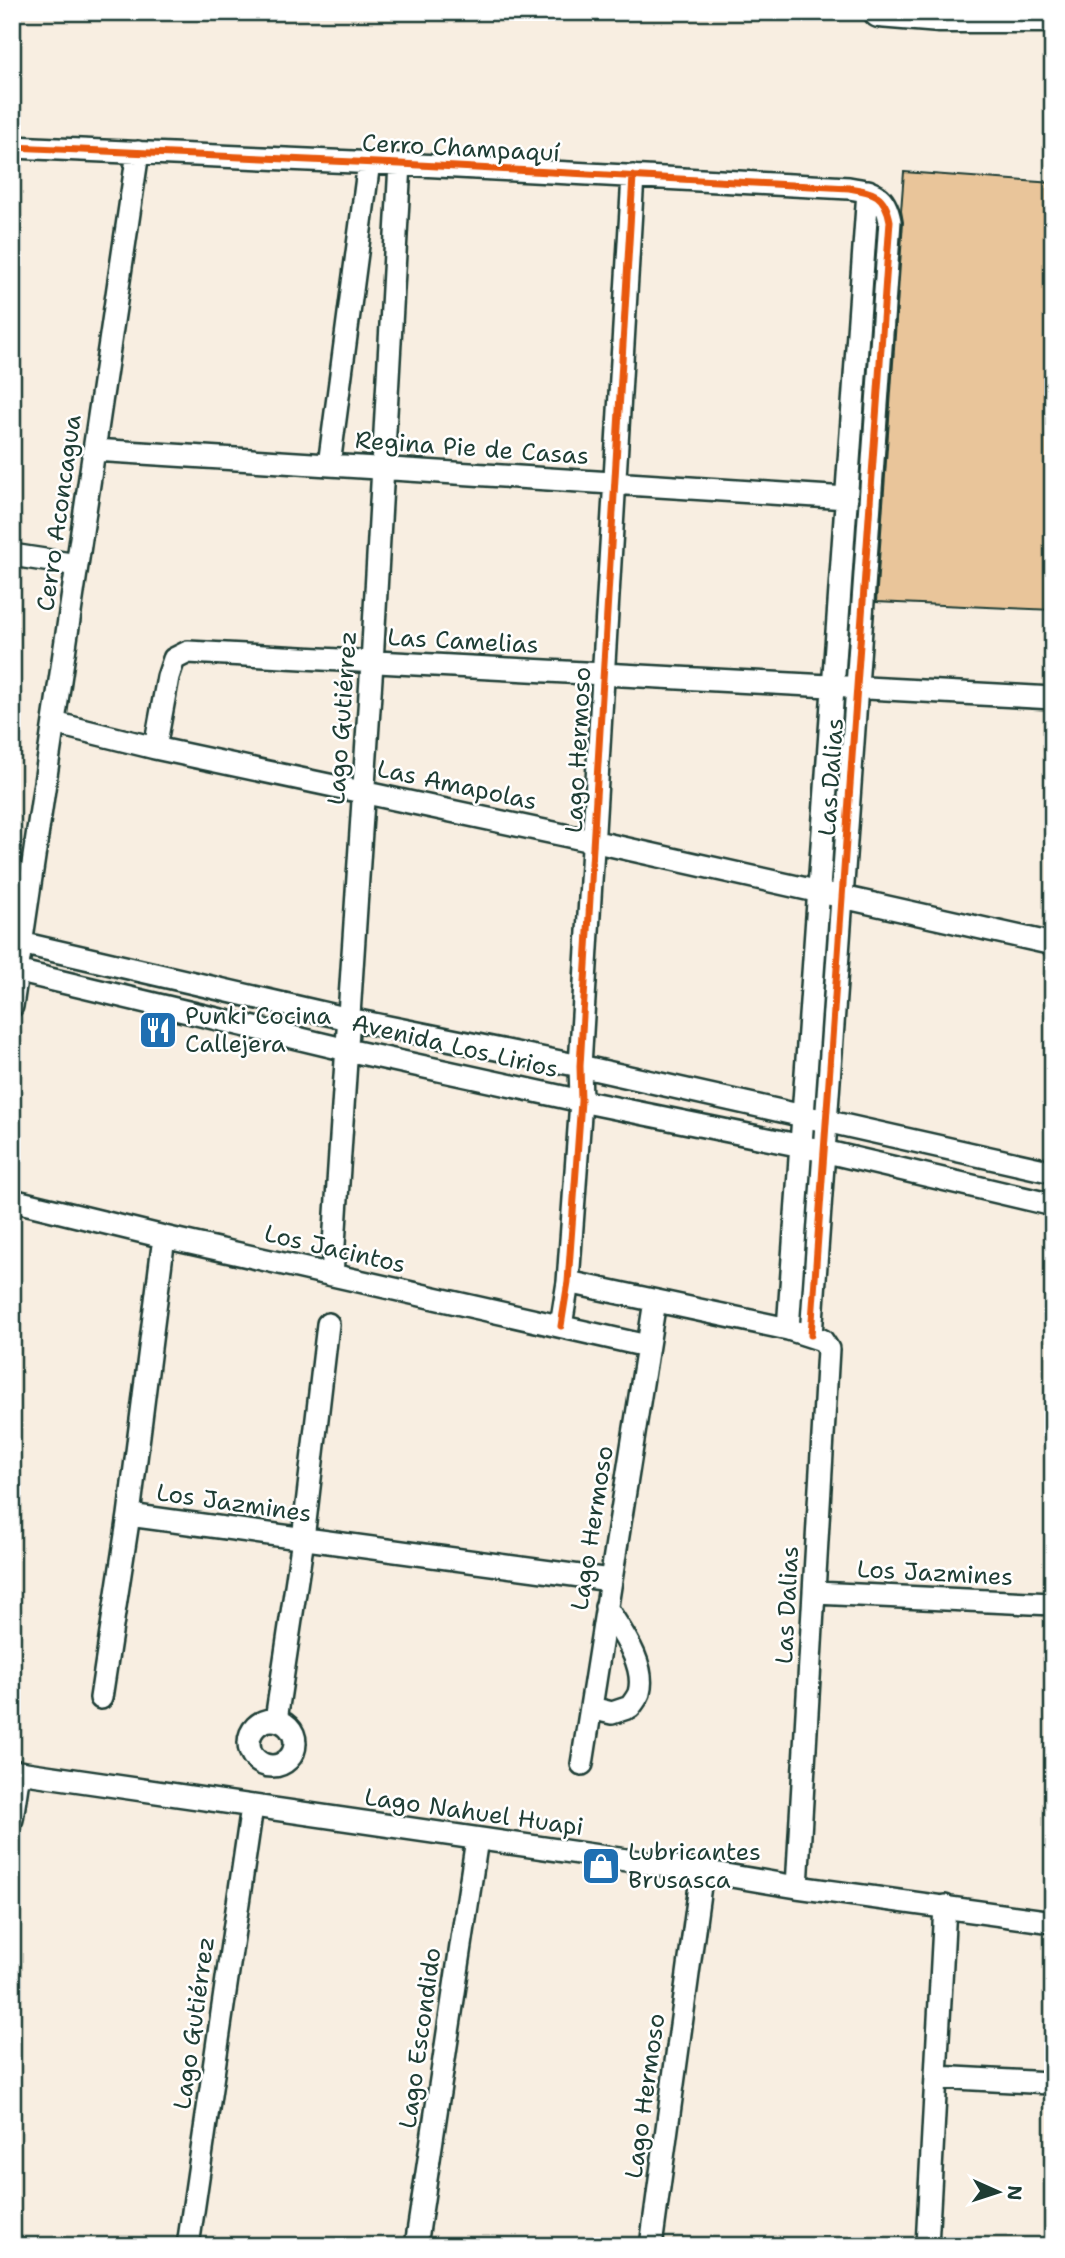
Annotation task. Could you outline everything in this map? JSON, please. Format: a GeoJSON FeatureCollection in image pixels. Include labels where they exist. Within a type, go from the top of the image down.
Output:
{"type":"FeatureCollection","features":[{"type":"Feature","properties":{"kind":"main road"},"geometry":{"type":"LineString","coordinates":[[879,12],[940,17],[1053,17]]}},
{"type":"Feature","properties":{"kind":"street","name":"Cerro Champaquí"},"geometry":{"type":"LineString","coordinates":[[12,147],[400,164],[868,191]]}},
{"type":"Feature","properties":{"kind":"street","name":"Cerro Aconcagua"},"geometry":{"type":"LineString","coordinates":[[12,1006],[17,942],[54,723],[138,152]]}},
{"type":"Feature","properties":{"kind":"street"},"geometry":{"type":"LineString","coordinates":[[329,465],[369,163]]}},
{"type":"Feature","properties":{"kind":"street","name":"Lago Gutiérrez"},"geometry":{"type":"LineString","coordinates":[[332,1275],[384,468],[400,164]]}},
{"type":"Feature","properties":{"kind":"street","name":"Lago Hermoso"},"geometry":{"type":"LineString","coordinates":[[561,1326],[568,1282],[581,1101],[580,1066],[592,841],[633,176]]}},
{"type":"Feature","properties":{"kind":"street","name":"Las Dalias"},"geometry":{"type":"LineString","coordinates":[[788,1329],[868,191],[878,196],[887,207],[890,221],[811,1335],[822,1340],[828,1349],[797,1887]]}},
{"type":"Feature","properties":{"kind":"street","name":"Regina Pie de Casas"},"geometry":{"type":"LineString","coordinates":[[94,450],[847,498]]}},
{"type":"Feature","properties":{"kind":"street"},"geometry":{"type":"LineString","coordinates":[[12,555],[77,565]]}},
{"type":"Feature","properties":{"kind":"street","name":"Las Camelias"},"geometry":{"type":"LineString","coordinates":[[155,748],[167,677],[174,659],[188,652],[1053,698]]}},
{"type":"Feature","properties":{"kind":"street","name":"Las Amapolas"},"geometry":{"type":"LineString","coordinates":[[54,723],[155,748],[592,841],[1053,944]]}},
{"type":"Feature","properties":{"kind":"street","name":"Avenida Los Lirios"},"geometry":{"type":"LineString","coordinates":[[17,942],[349,1019],[580,1066],[1053,1172]]}},
{"type":"Feature","properties":{"kind":"street","name":"Avenida Los Lirios"},"geometry":{"type":"LineString","coordinates":[[15,970],[347,1049],[802,1146],[1053,1205]]}},
{"type":"Feature","properties":{"kind":"street","name":"Los Jacintos"},"geometry":{"type":"LineString","coordinates":[[12,1200],[647,1346]]}},
{"type":"Feature","properties":{"kind":"street","name":"Los Jazmines"},"geometry":{"type":"LineString","coordinates":[[164,1237],[129,1515],[610,1580]]}},
{"type":"Feature","properties":{"kind":"street"},"geometry":{"type":"LineString","coordinates":[[568,1282],[811,1335]]}},
{"type":"Feature","properties":{"kind":"street","name":"Lago Hermoso"},"geometry":{"type":"LineString","coordinates":[[582,1764],[655,1301]]}},
{"type":"Feature","properties":{"kind":"street"},"geometry":{"type":"LineString","coordinates":[[276,1720],[303,1539],[328,1324]]}},
{"type":"Feature","properties":{"kind":"street"},"geometry":{"type":"LineString","coordinates":[[101,1698],[129,1515]]}},
{"type":"Feature","properties":{"kind":"street","name":"Los Jazmines"},"geometry":{"type":"LineString","coordinates":[[814,1593],[1053,1604]]}},
{"type":"Feature","properties":{"kind":"street"},"geometry":{"type":"LineString","coordinates":[[591,1708],[612,1713],[631,1707],[639,1693],[640,1672],[631,1650],[606,1607]]}},
{"type":"Feature","properties":{"kind":"street"},"geometry":{"type":"LineString","coordinates":[[12,1819],[16,1772]]}},
{"type":"Feature","properties":{"kind":"street","name":"Lago Nahuel Huapi"},"geometry":{"type":"LineString","coordinates":[[16,1772],[1052,1922]]}},
{"type":"Feature","properties":{"kind":"street","name":"Lago Gutiérrez"},"geometry":{"type":"LineString","coordinates":[[188,2246],[252,1807]]}},
{"type":"Feature","properties":{"kind":"street","name":"Lago Escondido"},"geometry":{"type":"LineString","coordinates":[[416,2246],[477,1839]]}},
{"type":"Feature","properties":{"kind":"street","name":"Lago Hermoso"},"geometry":{"type":"LineString","coordinates":[[651,2246],[702,1871]]}},
{"type":"Feature","properties":{"kind":"street"},"geometry":{"type":"LineString","coordinates":[[927,2246],[945,1906]]}},
{"type":"Feature","properties":{"kind":"street"},"geometry":{"type":"LineString","coordinates":[[1052,1922],[1053,1912]]}},
{"type":"Feature","properties":{"kind":"street"},"geometry":{"type":"LineString","coordinates":[[936,2077],[1049,2083]]}},
{"type":"Feature","properties":{"kind":"building"},"geometry":{"type":"Polygon","coordinates":[[[904,172],[1053,183],[1053,610],[876,602],[903,222],[901,211],[904,172]]]}},
{"type":"Feature","properties":{"kind":"cycle path"},"geometry":{"type":"LineString","coordinates":[[12,147],[849,188],[872,193],[885,205],[890,221],[811,1335]]}},
{"type":"Feature","properties":{"kind":"cycle path"},"geometry":{"type":"LineString","coordinates":[[561,1326],[568,1282],[581,1101],[580,1066],[633,176]]}},
{"type":"Feature","properties":{"kind":"place","name":"Punki Cocina Callejera"},"geometry":{"type":"Point","coordinates":[158,1030]}},
{"type":"Feature","properties":{"kind":"place","name":"Lubricantes Brusasca"},"geometry":{"type":"Point","coordinates":[601,1866]}}]}
